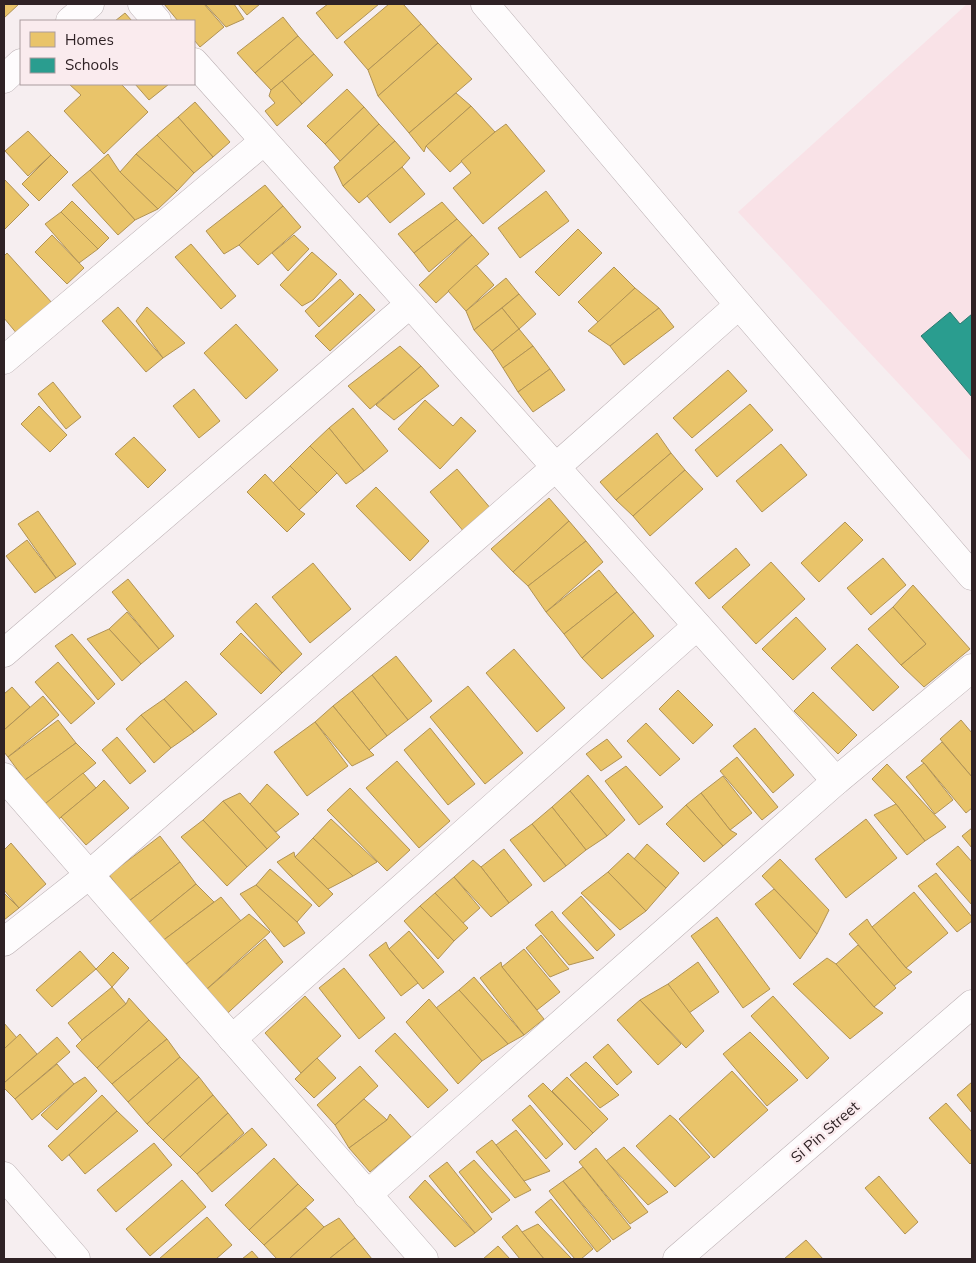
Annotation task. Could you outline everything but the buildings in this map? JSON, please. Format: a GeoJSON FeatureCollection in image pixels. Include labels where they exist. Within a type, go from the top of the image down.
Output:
{"type":"FeatureCollection","features":[{"type":"Feature","properties":{"kind":"street"},"geometry":{"type":"LineString","coordinates":[[71,20],[90,4]]}},
{"type":"Feature","properties":{"kind":"street"},"geometry":{"type":"LineString","coordinates":[[142,4],[157,20]]}},
{"type":"Feature","properties":{"kind":"street"},"geometry":{"type":"LineString","coordinates":[[485,4],[739,305],[972,576]]}},
{"type":"Feature","properties":{"kind":"street"},"geometry":{"type":"LineString","coordinates":[[195,63],[836,781]]}},
{"type":"Feature","properties":{"kind":"street"},"geometry":{"type":"LineString","coordinates":[[4,79],[20,64]]}},
{"type":"Feature","properties":{"kind":"street"},"geometry":{"type":"LineString","coordinates":[[4,360],[264,141]]}},
{"type":"Feature","properties":{"kind":"street"},"geometry":{"type":"LineString","coordinates":[[4,654],[410,304]]}},
{"type":"Feature","properties":{"kind":"street"},"geometry":{"type":"LineString","coordinates":[[4,942],[89,875],[739,305]]}},
{"type":"Feature","properties":{"kind":"street"},"geometry":{"type":"LineString","coordinates":[[232,1039],[697,626]]}},
{"type":"Feature","properties":{"kind":"street"},"geometry":{"type":"LineString","coordinates":[[367,1195],[836,781],[972,668]]}},
{"type":"Feature","properties":{"kind":"street"},"geometry":{"type":"LineString","coordinates":[[4,777],[424,1259]]}},
{"type":"Feature","properties":{"kind":"street","name":"Si Pin Street"},"geometry":{"type":"LineString","coordinates":[[677,1259],[972,1004]]}},
{"type":"Feature","properties":{"kind":"street"},"geometry":{"type":"LineString","coordinates":[[4,1176],[76,1259]]}},
{"type":"Feature","properties":{"kind":"shaded area"},"geometry":{"type":"Polygon","coordinates":[[[967,4],[972,4],[972,462],[738,212],[967,4]]]}}]}
